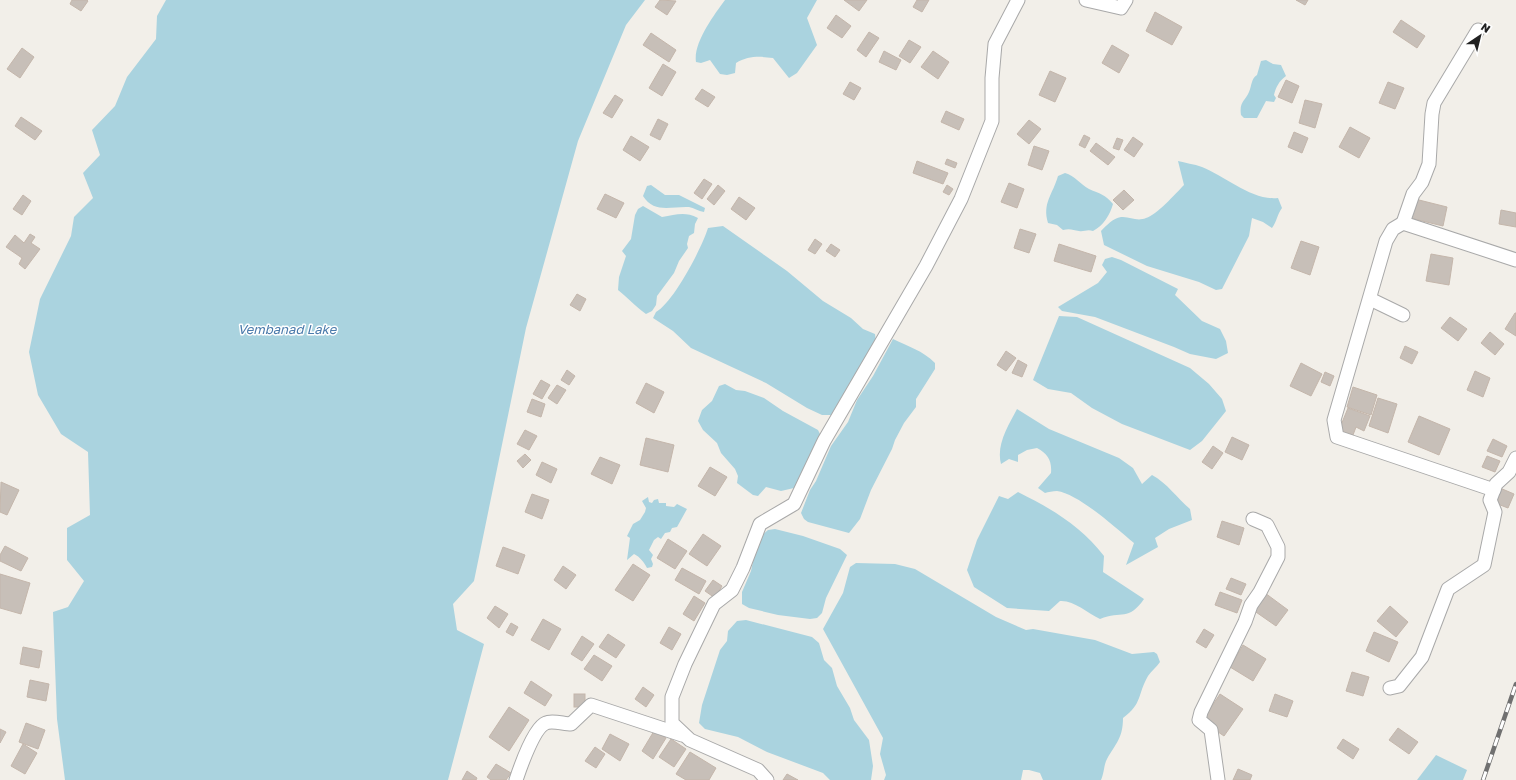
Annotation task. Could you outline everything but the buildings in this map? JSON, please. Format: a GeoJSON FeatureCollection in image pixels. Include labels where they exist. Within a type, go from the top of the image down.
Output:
{"type":"FeatureCollection","features":[{"type":"Feature","properties":{"kind":"street"},"geometry":{"type":"LineString","coordinates":[[767,780],[758,770],[715,753],[690,740],[672,723],[672,697],[685,664],[714,604],[732,590],[744,568],[760,524],[794,504],[824,441],[926,266],[961,199],[992,121],[994,44],[1018,0]]}},
{"type":"Feature","properties":{"kind":"street"},"geometry":{"type":"LineString","coordinates":[[1086,0],[1121,8],[1126,0]]}},
{"type":"Feature","properties":{"kind":"street"},"geometry":{"type":"LineString","coordinates":[[1478,30],[1434,103],[1429,164],[1422,182],[1413,194],[1404,223],[1393,229],[1386,241],[1334,420],[1337,437],[1494,490]]}},
{"type":"Feature","properties":{"kind":"street"},"geometry":{"type":"LineString","coordinates":[[1404,223],[1516,260]]}},
{"type":"Feature","properties":{"kind":"street"},"geometry":{"type":"LineString","coordinates":[[1370,299],[1403,315]]}},
{"type":"Feature","properties":{"kind":"street"},"geometry":{"type":"LineString","coordinates":[[1390,688],[1399,686],[1422,657],[1448,589],[1484,565],[1495,512],[1490,500],[1496,484],[1509,472],[1516,458]]}},
{"type":"Feature","properties":{"kind":"street"},"geometry":{"type":"LineString","coordinates":[[1218,780],[1211,730],[1199,720],[1201,712],[1246,622],[1251,605],[1260,592],[1278,557],[1278,547],[1267,525],[1253,519]]}},
{"type":"Feature","properties":{"kind":"street"},"geometry":{"type":"LineString","coordinates":[[516,780],[539,727],[547,722],[571,724],[592,705],[686,736]]}},
{"type":"Feature","properties":{"kind":"water","name":"Vembanad Lake"},"geometry":{"type":"Polygon","coordinates":[[[166,0],[645,0],[626,25],[578,141],[526,328],[474,581],[453,604],[457,630],[484,644],[448,780],[65,780],[57,719],[53,612],[68,607],[84,581],[67,560],[67,528],[90,515],[88,452],[61,434],[38,395],[29,352],[40,299],[71,236],[74,217],[93,198],[83,173],[100,155],[92,130],[115,106],[127,77],[156,39],[157,16],[166,0]]]}},
{"type":"Feature","properties":{"kind":"water"},"geometry":{"type":"Polygon","coordinates":[[[725,0],[817,0],[807,18],[817,45],[797,73],[789,78],[773,58],[768,57],[754,57],[740,61],[736,63],[735,73],[727,75],[720,74],[710,60],[701,63],[696,62],[696,54],[701,38],[710,21],[725,0]]]}},
{"type":"Feature","properties":{"kind":"water"},"geometry":{"type":"Polygon","coordinates":[[[1266,60],[1273,64],[1281,65],[1286,76],[1281,80],[1277,87],[1274,95],[1276,98],[1274,102],[1266,101],[1257,118],[1244,118],[1241,115],[1242,104],[1249,92],[1253,80],[1257,75],[1261,61],[1266,60]]]}},
{"type":"Feature","properties":{"kind":"water"},"geometry":{"type":"Polygon","coordinates":[[[1178,161],[1202,167],[1258,196],[1278,198],[1282,208],[1272,228],[1263,222],[1252,218],[1249,236],[1222,289],[1216,290],[1199,282],[1147,266],[1104,245],[1101,231],[1110,222],[1121,217],[1142,219],[1150,216],[1166,204],[1184,185],[1178,161]]]}},
{"type":"Feature","properties":{"kind":"water"},"geometry":{"type":"Polygon","coordinates":[[[1065,173],[1072,176],[1089,189],[1105,196],[1113,204],[1106,220],[1093,231],[1070,229],[1063,230],[1057,225],[1048,223],[1046,210],[1047,204],[1058,176],[1065,173]]]}},
{"type":"Feature","properties":{"kind":"water"},"geometry":{"type":"Polygon","coordinates":[[[651,185],[665,195],[679,195],[705,208],[704,212],[689,207],[664,208],[652,205],[647,202],[643,196],[647,186],[651,185]]]}},
{"type":"Feature","properties":{"kind":"water"},"geometry":{"type":"Polygon","coordinates":[[[643,206],[662,217],[684,214],[698,218],[695,224],[694,233],[689,236],[687,244],[688,248],[679,261],[674,273],[657,296],[656,305],[652,311],[646,314],[618,290],[619,277],[626,256],[622,251],[631,239],[635,215],[638,209],[643,206]]]}},
{"type":"Feature","properties":{"kind":"water"},"geometry":{"type":"Polygon","coordinates":[[[723,226],[787,271],[823,301],[851,318],[863,329],[875,334],[876,343],[831,415],[822,415],[807,408],[766,383],[691,348],[673,331],[653,318],[656,312],[663,307],[670,298],[686,274],[700,248],[708,228],[723,226]]]}},
{"type":"Feature","properties":{"kind":"water"},"geometry":{"type":"Polygon","coordinates":[[[1112,257],[1121,260],[1178,289],[1175,295],[1202,321],[1220,329],[1226,341],[1228,353],[1216,359],[1190,354],[1095,317],[1062,311],[1058,307],[1098,283],[1107,272],[1102,265],[1105,259],[1112,257]]]}},
{"type":"Feature","properties":{"kind":"water"},"geometry":{"type":"Polygon","coordinates":[[[1059,316],[1077,317],[1190,368],[1209,384],[1222,399],[1226,411],[1202,441],[1190,450],[1122,424],[1092,408],[1071,393],[1048,389],[1033,380],[1059,316]]]}},
{"type":"Feature","properties":{"kind":"water"},"geometry":{"type":"Polygon","coordinates":[[[893,339],[925,355],[935,363],[935,369],[916,399],[916,407],[904,423],[895,440],[871,490],[860,519],[849,533],[808,522],[804,519],[801,513],[810,490],[816,481],[831,446],[848,422],[857,400],[873,376],[893,339]]]}},
{"type":"Feature","properties":{"kind":"water"},"geometry":{"type":"Polygon","coordinates":[[[725,384],[736,390],[745,391],[764,398],[783,411],[818,430],[820,434],[815,448],[794,488],[781,491],[766,487],[758,496],[753,495],[737,483],[738,476],[735,469],[721,453],[717,443],[703,430],[698,421],[702,410],[712,401],[719,386],[725,384]]]}},
{"type":"Feature","properties":{"kind":"water"},"geometry":{"type":"Polygon","coordinates":[[[1017,409],[1049,429],[1119,458],[1133,468],[1142,484],[1152,475],[1157,478],[1190,509],[1192,520],[1169,529],[1155,538],[1158,547],[1126,565],[1134,543],[1108,521],[1076,498],[1057,491],[1045,493],[1038,488],[1051,473],[1051,465],[1047,455],[1037,448],[1027,450],[1018,455],[1018,462],[1009,459],[1001,464],[1001,443],[1017,409]]]}},
{"type":"Feature","properties":{"kind":"water"},"geometry":{"type":"Polygon","coordinates":[[[1018,492],[1065,519],[1086,536],[1104,556],[1103,572],[1144,599],[1138,606],[1129,613],[1108,616],[1100,619],[1065,601],[1060,601],[1049,611],[1007,608],[974,587],[967,570],[977,540],[999,496],[1008,499],[1018,492]]]}},
{"type":"Feature","properties":{"kind":"water"},"geometry":{"type":"Polygon","coordinates":[[[648,497],[649,502],[652,503],[654,500],[658,499],[659,503],[666,503],[666,506],[674,507],[677,504],[687,509],[677,527],[672,528],[670,532],[665,533],[661,539],[658,537],[654,540],[649,550],[653,555],[651,559],[653,564],[652,567],[647,568],[642,560],[634,554],[627,560],[630,538],[627,536],[633,524],[640,520],[645,512],[646,508],[642,501],[648,497]]]}},
{"type":"Feature","properties":{"kind":"water"},"geometry":{"type":"Polygon","coordinates":[[[775,529],[803,536],[840,549],[847,555],[826,598],[822,613],[817,618],[810,619],[778,615],[749,608],[742,604],[742,592],[751,571],[755,552],[761,536],[768,530],[775,529]]]}},
{"type":"Feature","properties":{"kind":"water"},"geometry":{"type":"Polygon","coordinates":[[[856,563],[895,564],[915,569],[996,617],[1026,630],[1033,629],[1095,640],[1132,654],[1154,652],[1157,654],[1160,662],[1148,676],[1134,708],[1123,718],[1122,731],[1106,761],[1101,780],[1043,780],[1040,773],[1023,770],[1021,780],[884,780],[886,775],[880,754],[883,738],[823,629],[843,593],[850,567],[856,563]]]}},
{"type":"Feature","properties":{"kind":"water"},"geometry":{"type":"Polygon","coordinates":[[[746,620],[812,637],[819,643],[824,660],[832,668],[837,686],[850,708],[854,720],[869,740],[873,766],[871,780],[830,780],[823,773],[767,752],[738,737],[705,729],[699,723],[702,705],[720,650],[727,641],[728,631],[737,621],[746,620]]]}},
{"type":"Feature","properties":{"kind":"water"},"geometry":{"type":"Polygon","coordinates":[[[1436,755],[1467,770],[1463,780],[1417,780],[1436,755]]]}},
{"type":"Feature","properties":{"kind":"railway"},"geometry":{"type":"LineString","coordinates":[[1483,780],[1516,684]]}}]}
